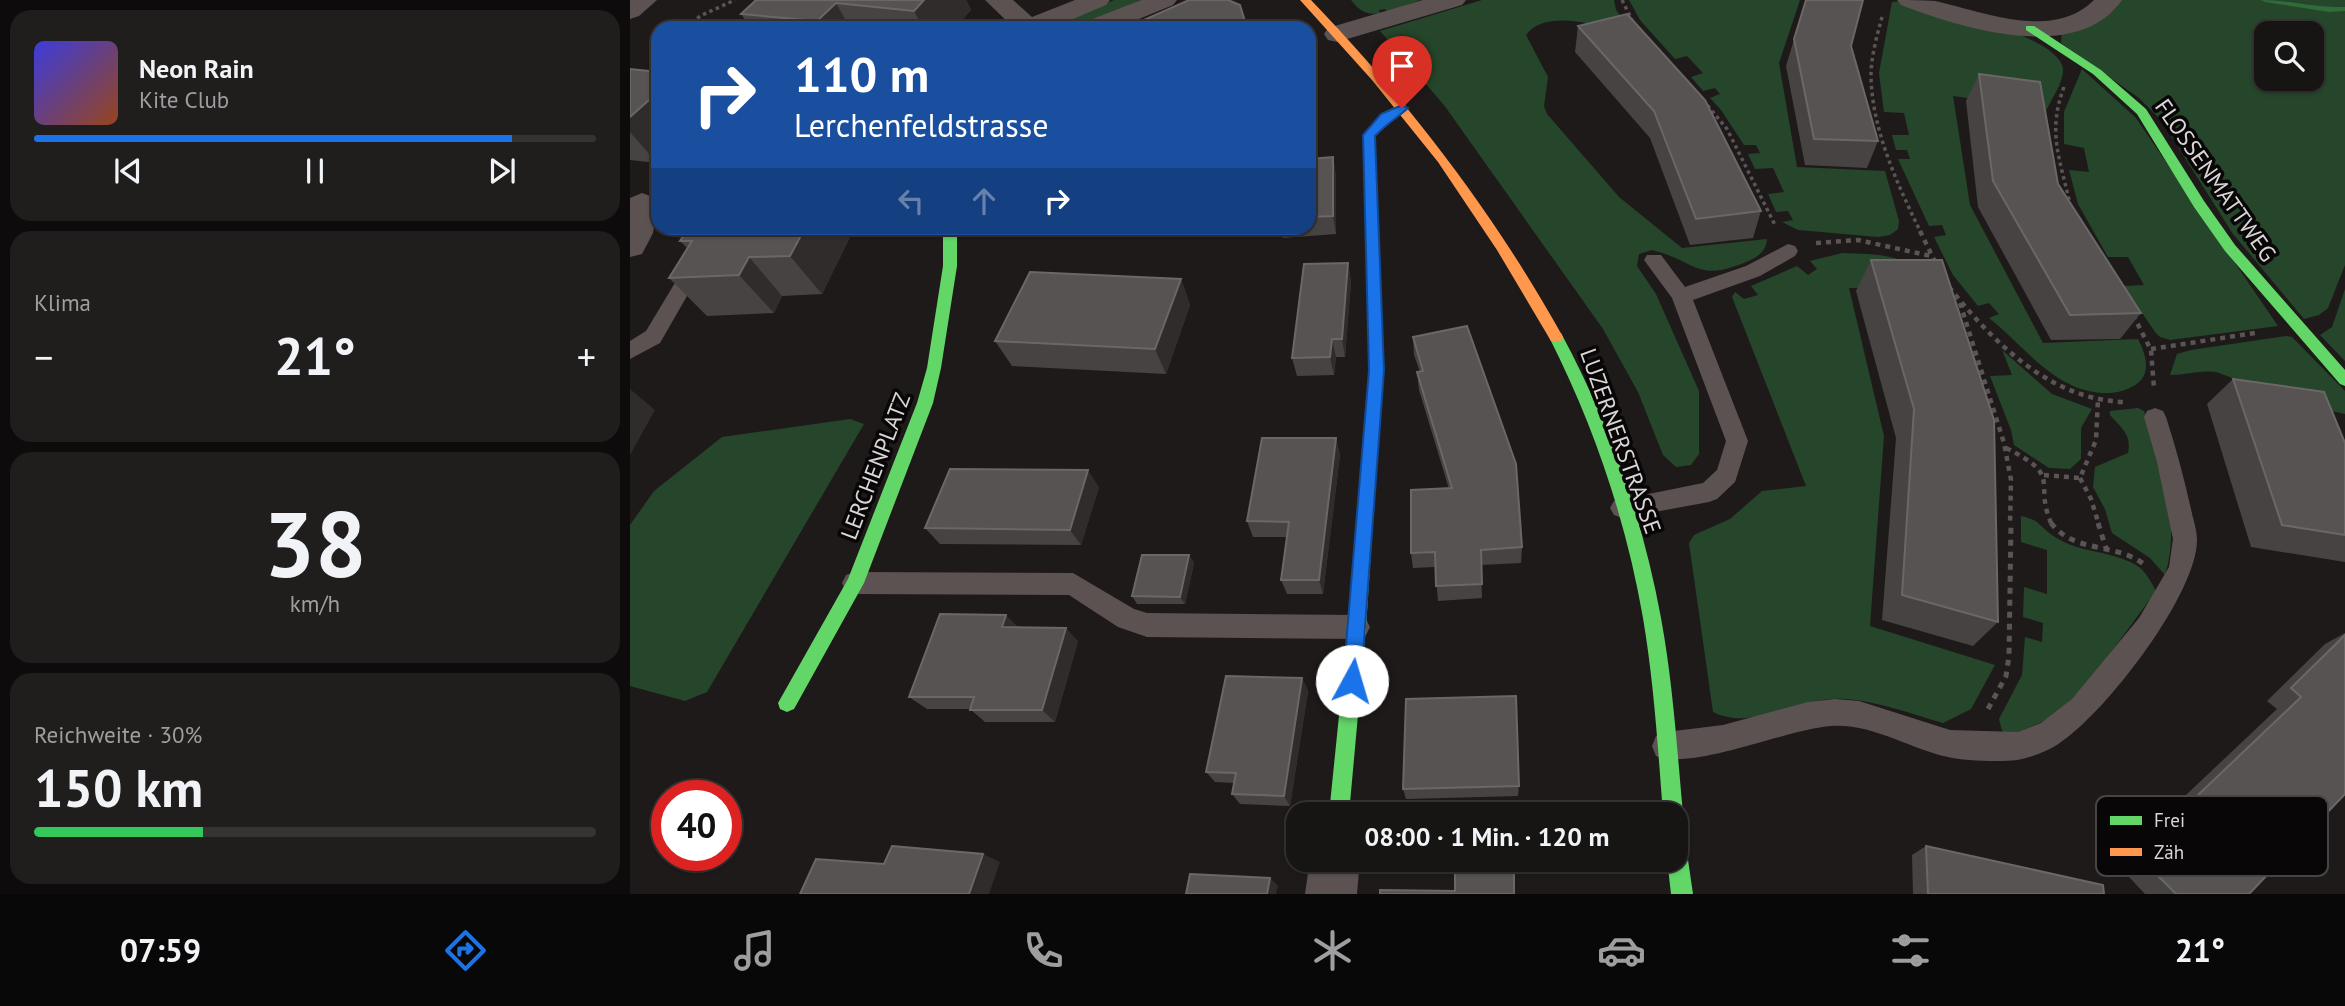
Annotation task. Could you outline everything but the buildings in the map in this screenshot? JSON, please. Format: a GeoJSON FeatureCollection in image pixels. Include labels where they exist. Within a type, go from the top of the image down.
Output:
{"type":"FeatureCollection","features":[{"type":"Feature","properties":{"kind":"street"},"geometry":{"type":"LineString","coordinates":[[630,11],[644,0]]}},
{"type":"Feature","properties":{"kind":"street"},"geometry":{"type":"LineString","coordinates":[[998,0],[1021,21]]}},
{"type":"Feature","properties":{"kind":"street"},"geometry":{"type":"LineString","coordinates":[[1046,21],[1097,0]]}},
{"type":"Feature","properties":{"kind":"street"},"geometry":{"type":"LineString","coordinates":[[1112,21],[1164,0]]}},
{"type":"Feature","properties":{"kind":"street","name":"LUZERNERSTRASSE"},"geometry":{"type":"LineString","coordinates":[[1305,0],[1402,108],[1475,205],[1555,333],[1576,376],[1600,436],[1639,558],[1650,618],[1672,802]]}},
{"type":"Feature","properties":{"kind":"street"},"geometry":{"type":"LineString","coordinates":[[1338,34],[1423,5],[1453,0]]}},
{"type":"Feature","properties":{"kind":"street"},"geometry":{"type":"LineString","coordinates":[[1910,0],[1966,19],[2049,29],[2082,21],[2105,6],[2109,0]]}},
{"type":"Feature","properties":{"kind":"street","name":"FLOSSENMATTWEG"},"geometry":{"type":"LineString","coordinates":[[2030,28],[2097,72],[2142,112],[2199,204],[2230,248],[2345,380]]}},
{"type":"Feature","properties":{"kind":"street"},"geometry":{"type":"LineString","coordinates":[[1340,802],[1357,627],[1376,370],[1369,135],[1386,117],[1402,108]]}},
{"type":"Feature","properties":{"kind":"street"},"geometry":{"type":"LineString","coordinates":[[630,246],[649,203]]}},
{"type":"Feature","properties":{"kind":"street","name":"LERCHENPLATZ"},"geometry":{"type":"LineString","coordinates":[[787,703],[855,583],[901,467],[934,368],[950,266],[950,235]]}},
{"type":"Feature","properties":{"kind":"street"},"geometry":{"type":"LineString","coordinates":[[1331,894],[1334,872]]}},
{"type":"Feature","properties":{"kind":"street"},"geometry":{"type":"LineString","coordinates":[[1679,872],[1682,894]]}},
{"type":"Feature","properties":{"kind":"lane"},"geometry":{"type":"LineString","coordinates":[[630,351],[653,337],[713,235]]}},
{"type":"Feature","properties":{"kind":"lane"},"geometry":{"type":"LineString","coordinates":[[1681,296],[1753,271],[1788,251]]}},
{"type":"Feature","properties":{"kind":"lane"},"geometry":{"type":"LineString","coordinates":[[1622,508],[1709,492],[1727,475],[1737,441],[1681,296],[1654,260]]}},
{"type":"Feature","properties":{"kind":"lane"},"geometry":{"type":"LineString","coordinates":[[1666,746],[1723,739],[1808,715],[1835,712],[1859,714],[1950,744],[2018,746],[2050,734],[2082,708],[2148,626],[2181,569],[2185,539],[2154,406]]}},
{"type":"Feature","properties":{"kind":"lane"},"geometry":{"type":"LineString","coordinates":[[855,583],[1073,584],[1127,619],[1147,625],[1357,627]]}},
{"type":"Feature","properties":{"kind":"path"},"geometry":{"type":"LineString","coordinates":[[695,21],[735,0]]}},
{"type":"Feature","properties":{"kind":"path"},"geometry":{"type":"LineString","coordinates":[[1622,0],[1638,27]]}},
{"type":"Feature","properties":{"kind":"path"},"geometry":{"type":"LineString","coordinates":[[1883,11],[1873,56],[1872,85],[1883,140],[1905,202],[1937,267]]}},
{"type":"Feature","properties":{"kind":"path"},"geometry":{"type":"LineString","coordinates":[[2075,59],[2055,111],[2054,133],[2069,203],[2076,215]]}},
{"type":"Feature","properties":{"kind":"path"},"geometry":{"type":"LineString","coordinates":[[1702,98],[1727,129],[1788,251],[1807,244],[1858,240],[1932,256]]}},
{"type":"Feature","properties":{"kind":"path"},"geometry":{"type":"LineString","coordinates":[[1942,278],[1985,329],[2056,386],[2078,396],[2154,406],[2156,364],[2130,310]]}},
{"type":"Feature","properties":{"kind":"path"},"geometry":{"type":"LineString","coordinates":[[1960,301],[2005,448],[2011,480],[2009,656],[2006,676],[1964,744]]}},
{"type":"Feature","properties":{"kind":"path"},"geometry":{"type":"LineString","coordinates":[[2151,349],[2298,327]]}},
{"type":"Feature","properties":{"kind":"path"},"geometry":{"type":"LineString","coordinates":[[2080,478],[2089,463],[2101,414],[2098,399]]}},
{"type":"Feature","properties":{"kind":"path"},"geometry":{"type":"LineString","coordinates":[[2005,448],[2034,462],[2044,475],[2047,485],[2045,512],[2051,526],[2064,538],[2136,558],[2168,592]]}},
{"type":"Feature","properties":{"kind":"path"},"geometry":{"type":"LineString","coordinates":[[2044,475],[2080,478]]}},
{"type":"Feature","properties":{"kind":"path"},"geometry":{"type":"LineString","coordinates":[[2080,478],[2091,499],[2106,548]]}},
{"type":"Feature","properties":{"kind":"green space"},"geometry":{"type":"Polygon","coordinates":[[[1114,0],[1140,0],[1096,21],[1064,21],[1114,0]]]}},
{"type":"Feature","properties":{"kind":"green space"},"geometry":{"type":"Polygon","coordinates":[[[1351,0],[1421,0],[1387,12],[1385,9],[1371,14],[1357,7],[1351,0]]]}},
{"type":"Feature","properties":{"kind":"green space"},"geometry":{"type":"Polygon","coordinates":[[[1482,0],[1614,0],[1616,10],[1635,35],[1594,24],[1562,20],[1535,26],[1526,35],[1548,77],[1544,106],[1547,114],[1619,197],[1682,248],[1767,239],[1761,254],[1717,271],[1697,268],[1652,250],[1639,254],[1637,266],[1656,294],[1699,391],[1699,454],[1691,465],[1676,467],[1663,455],[1638,392],[1603,329],[1444,105],[1380,31],[1482,0]]]}},
{"type":"Feature","properties":{"kind":"green space"},"geometry":{"type":"Polygon","coordinates":[[[1629,0],[1800,0],[1779,63],[1797,167],[1885,171],[1899,221],[1898,229],[1890,235],[1878,237],[1798,230],[1782,222],[1793,220],[1788,211],[1776,212],[1768,194],[1784,192],[1773,168],[1755,169],[1748,154],[1760,153],[1756,145],[1744,145],[1710,98],[1720,94],[1715,88],[1703,91],[1691,77],[1703,73],[1687,56],[1675,59],[1640,20],[1629,0]]]}},
{"type":"Feature","properties":{"kind":"green space"},"geometry":{"type":"Polygon","coordinates":[[[2117,0],[2345,0],[2345,265],[2328,308],[2319,315],[2304,319],[2233,234],[2161,120],[2139,98],[2061,43],[2062,32],[2117,0]]]}},
{"type":"Feature","properties":{"kind":"green space"},"geometry":{"type":"Polygon","coordinates":[[[1902,1],[1993,25],[2041,45],[2056,56],[2063,74],[2047,109],[1953,96],[1970,205],[2043,343],[2138,339],[2146,370],[2135,385],[2111,393],[2092,392],[2059,378],[2044,368],[1989,318],[1999,314],[1989,303],[1978,306],[1953,275],[1934,237],[1946,235],[1942,225],[1929,226],[1898,159],[1910,159],[1907,150],[1896,150],[1892,135],[1909,135],[1904,113],[1884,112],[1879,73],[1892,2],[1902,1]]]}},
{"type":"Feature","properties":{"kind":"green space"},"geometry":{"type":"Polygon","coordinates":[[[2082,69],[2136,118],[2278,326],[2170,340],[2155,332],[2124,286],[2144,285],[2128,257],[2108,257],[2078,204],[2069,170],[2089,172],[2084,148],[2064,144],[2064,112],[2082,69]]]}},
{"type":"Feature","properties":{"kind":"green space"},"geometry":{"type":"Polygon","coordinates":[[[1842,253],[1895,258],[1916,268],[1938,288],[1849,288],[1884,436],[1870,626],[1995,665],[1971,709],[1943,723],[1888,707],[1846,699],[1818,701],[1757,717],[1727,717],[1713,712],[1689,543],[1694,535],[1730,519],[1762,491],[1806,486],[1732,297],[1735,292],[1744,299],[1758,295],[1751,286],[1797,266],[1808,275],[1817,269],[1810,261],[1842,253]]]}},
{"type":"Feature","properties":{"kind":"green space"},"geometry":{"type":"Polygon","coordinates":[[[2345,289],[2345,361],[2320,335],[2332,327],[2345,289]]]}},
{"type":"Feature","properties":{"kind":"green space"},"geometry":{"type":"Polygon","coordinates":[[[2292,337],[2345,391],[2345,414],[2313,407],[2216,372],[2170,375],[2177,354],[2292,337]]]}},
{"type":"Feature","properties":{"kind":"green space"},"geometry":{"type":"Polygon","coordinates":[[[2002,350],[2052,394],[2092,409],[2081,428],[2081,459],[2070,469],[2049,468],[2014,445],[1990,376],[2012,375],[2002,350]]]}},
{"type":"Feature","properties":{"kind":"green space"},"geometry":{"type":"Polygon","coordinates":[[[2138,408],[2144,411],[2167,492],[2171,534],[2165,575],[2150,558],[2112,533],[2105,509],[2093,487],[2095,467],[2128,453],[2127,436],[2110,415],[2110,411],[2138,408]]]}},
{"type":"Feature","properties":{"kind":"green space"},"geometry":{"type":"Polygon","coordinates":[[[850,419],[864,424],[707,692],[685,701],[630,686],[630,525],[654,491],[722,437],[850,419]]]}},
{"type":"Feature","properties":{"kind":"green space"},"geometry":{"type":"Polygon","coordinates":[[[2021,516],[2034,520],[2069,544],[2115,556],[2140,567],[2156,591],[2081,693],[2054,717],[2009,736],[2002,731],[1999,719],[2022,675],[2025,637],[2042,642],[2043,623],[2023,617],[2024,587],[2047,594],[2047,550],[2021,542],[2021,516]]]}},
{"type":"Feature","properties":{"kind":"waterway"},"geometry":{"type":"LineString","coordinates":[[2265,0],[2329,10],[2345,9]]}},
{"type":"Feature","properties":{"kind":"traffic: fast"},"geometry":{"type":"LineString","coordinates":[[2030,28],[2097,72],[2142,112],[2199,204],[2230,248],[2345,380]]}},
{"type":"Feature","properties":{"kind":"traffic: fast"},"geometry":{"type":"LineString","coordinates":[[1340,802],[1357,627],[1376,370],[1369,135],[1386,116],[1402,108]]}},
{"type":"Feature","properties":{"kind":"traffic: fast"},"geometry":{"type":"LineString","coordinates":[[787,703],[855,583],[925,403],[934,368],[950,266],[950,235]]}},
{"type":"Feature","properties":{"kind":"traffic: fast"},"geometry":{"type":"LineString","coordinates":[[1556,337],[1588,403],[1615,473],[1645,582],[1656,642],[1672,802]]}},
{"type":"Feature","properties":{"kind":"traffic: fast"},"geometry":{"type":"LineString","coordinates":[[1679,872],[1682,894]]}},
{"type":"Feature","properties":{"kind":"traffic: slow"},"geometry":{"type":"LineString","coordinates":[[1305,0],[1376,77],[1442,160],[1502,246],[1556,337]]}},
{"type":"Feature","properties":{"kind":"route"},"geometry":{"type":"LineString","coordinates":[[1352,681],[1376,370],[1369,135],[1376,124],[1402,108]]}}]}
